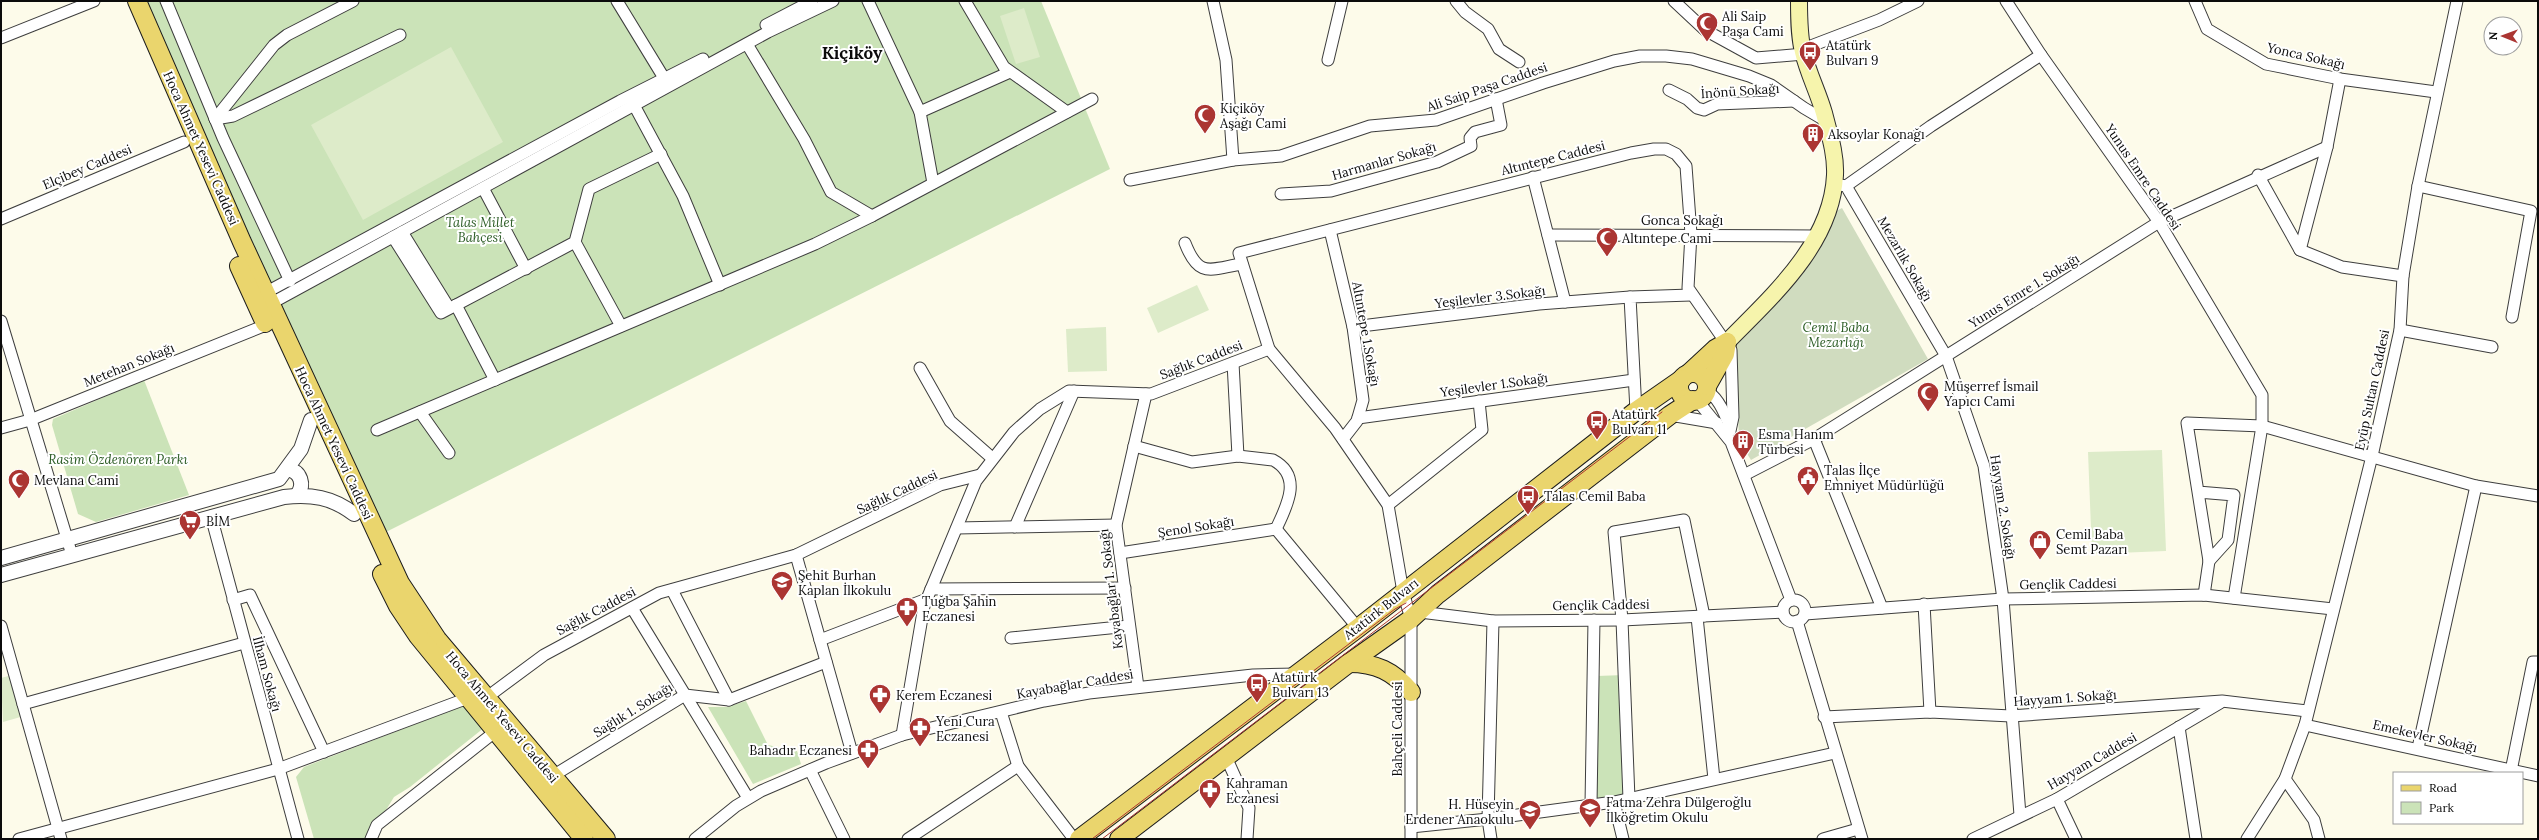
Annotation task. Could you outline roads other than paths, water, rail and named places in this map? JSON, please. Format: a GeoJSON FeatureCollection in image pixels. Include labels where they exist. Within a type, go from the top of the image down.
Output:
{"type":"FeatureCollection","features":[{"type":"Feature","properties":{"kind":"main road","name":"Hoca Ahmet Yesevi Caddesi"},"geometry":{"type":"LineString","coordinates":[[124,1],[184,142],[266,325],[398,606],[418,636],[551,776],[606,839]]}},
{"type":"Feature","properties":{"kind":"main road","name":"Hoca Ahmet Yesevi Caddesi"},"geometry":{"type":"LineString","coordinates":[[137,1],[268,299],[400,583],[427,626],[477,698],[496,731],[584,839]]}},
{"type":"Feature","properties":{"kind":"main road","name":"Atatürk Bulvarı"},"geometry":{"type":"LineString","coordinates":[[1079,839],[1358,628],[1636,411],[1685,376],[1715,349],[1727,342],[1780,289],[1816,236],[1829,205],[1840,185],[1826,121],[1803,51],[1799,25],[1799,1]]}},
{"type":"Feature","properties":{"kind":"main road","name":"Atatürk Bulvarı"},"geometry":{"type":"LineString","coordinates":[[1124,837],[1349,663],[1415,615],[1444,590],[1670,415],[1701,394],[1725,354],[1727,342]]}},
{"type":"Feature","properties":{"kind":"main road"},"geometry":{"type":"LineString","coordinates":[[1700,375],[1701,394],[1686,399],[1681,393],[1679,386],[1685,376],[1700,375]]}},
{"type":"Feature","properties":{"kind":"main road"},"geometry":{"type":"LineString","coordinates":[[1349,663],[1367,663],[1384,669],[1399,678],[1411,692]]}},
{"type":"Feature","properties":{"kind":"street"},"geometry":{"type":"LineString","coordinates":[[1,38],[94,1]]}},
{"type":"Feature","properties":{"kind":"street"},"geometry":{"type":"LineString","coordinates":[[166,1],[214,119],[290,281]]}},
{"type":"Feature","properties":{"kind":"street"},"geometry":{"type":"LineString","coordinates":[[214,119],[274,45],[287,35],[352,1]]}},
{"type":"Feature","properties":{"kind":"street"},"geometry":{"type":"LineString","coordinates":[[617,1],[664,78]]}},
{"type":"Feature","properties":{"kind":"street"},"geometry":{"type":"LineString","coordinates":[[268,299],[290,281],[664,78],[812,1]]}},
{"type":"Feature","properties":{"kind":"street"},"geometry":{"type":"LineString","coordinates":[[268,299],[398,234],[746,44],[833,1]]}},
{"type":"Feature","properties":{"kind":"street"},"geometry":{"type":"LineString","coordinates":[[868,1],[920,112],[934,183]]}},
{"type":"Feature","properties":{"kind":"street"},"geometry":{"type":"LineString","coordinates":[[965,1],[1004,67],[1067,112]]}},
{"type":"Feature","properties":{"kind":"street"},"geometry":{"type":"LineString","coordinates":[[1213,1],[1226,60],[1233,160]]}},
{"type":"Feature","properties":{"kind":"street"},"geometry":{"type":"LineString","coordinates":[[1328,60],[1342,1]]}},
{"type":"Feature","properties":{"kind":"street"},"geometry":{"type":"LineString","coordinates":[[1456,1],[1465,12],[1488,29],[1499,49],[1519,62]]}},
{"type":"Feature","properties":{"kind":"street"},"geometry":{"type":"LineString","coordinates":[[1674,1],[1705,30],[1756,58],[1803,51],[1879,20],[1918,1]]}},
{"type":"Feature","properties":{"kind":"street","name":"Yunus Emre Caddesi"},"geometry":{"type":"LineString","coordinates":[[2006,1],[2041,56],[2159,222],[2262,395],[2262,426],[2234,598]]}},
{"type":"Feature","properties":{"kind":"street","name":"Yonca Sokağı"},"geometry":{"type":"LineString","coordinates":[[2195,1],[2207,29],[2266,64],[2340,79],[2436,92]]}},
{"type":"Feature","properties":{"kind":"street","name":"Eyüp Sultan Caddesi"},"geometry":{"type":"LineString","coordinates":[[2247,839],[2285,779],[2305,725],[2307,711],[2372,456],[2400,330],[2403,276],[2418,186],[2436,92],[2457,1]]}},
{"type":"Feature","properties":{"kind":"street"},"geometry":{"type":"LineString","coordinates":[[214,119],[233,116],[400,35]]}},
{"type":"Feature","properties":{"kind":"street"},"geometry":{"type":"LineString","coordinates":[[746,44],[804,139],[831,192],[872,216]]}},
{"type":"Feature","properties":{"kind":"street","name":"Ali Saip Paşa Caddesi"},"geometry":{"type":"LineString","coordinates":[[1130,180],[1233,160],[1259,160],[1289,154],[1370,126],[1436,120],[1614,60],[1653,55],[1692,59],[1727,68],[1771,85],[1826,121]]}},
{"type":"Feature","properties":{"kind":"street"},"geometry":{"type":"LineString","coordinates":[[1840,185],[2041,56]]}},
{"type":"Feature","properties":{"kind":"street"},"geometry":{"type":"LineString","coordinates":[[920,112],[1010,72]]}},
{"type":"Feature","properties":{"kind":"street"},"geometry":{"type":"LineString","coordinates":[[2300,250],[2327,147],[2340,79]]}},
{"type":"Feature","properties":{"kind":"street","name":"İnönü Sokağı"},"geometry":{"type":"LineString","coordinates":[[1670,90],[1687,99],[1697,108],[1704,110],[1717,104],[1794,101]]}},
{"type":"Feature","properties":{"kind":"street"},"geometry":{"type":"LineString","coordinates":[[378,430],[720,285],[872,216],[1092,99]]}},
{"type":"Feature","properties":{"kind":"street","name":"Harmanlar Sokağı"},"geometry":{"type":"LineString","coordinates":[[1281,194],[1331,191],[1437,162],[1471,146],[1470,138],[1475,132],[1501,125],[1496,99]]}},
{"type":"Feature","properties":{"kind":"street"},"geometry":{"type":"LineString","coordinates":[[634,105],[683,196],[720,285]]}},
{"type":"Feature","properties":{"kind":"street","name":"Elçibey Caddesi"},"geometry":{"type":"LineString","coordinates":[[1,219],[184,142]]}},
{"type":"Feature","properties":{"kind":"street","name":"Yunus Emre 1. Sokağı"},"geometry":{"type":"LineString","coordinates":[[1744,475],[1814,439],[2159,222],[2258,176],[2327,147]]}},
{"type":"Feature","properties":{"kind":"street","name":"Altıntepe Caddesi"},"geometry":{"type":"LineString","coordinates":[[1186,243],[1192,261],[1200,267],[1210,269],[1330,230],[1642,150],[1666,149],[1676,154],[1686,166],[1691,234],[1688,288],[1691,295]]}},
{"type":"Feature","properties":{"kind":"street"},"geometry":{"type":"LineString","coordinates":[[621,326],[575,242],[589,189],[660,154]]}},
{"type":"Feature","properties":{"kind":"street"},"geometry":{"type":"LineString","coordinates":[[2258,176],[2300,250],[2342,267],[2403,276]]}},
{"type":"Feature","properties":{"kind":"street"},"geometry":{"type":"LineString","coordinates":[[1533,177],[1565,302]]}},
{"type":"Feature","properties":{"kind":"street","name":"Mezarlık Sokağı"},"geometry":{"type":"LineString","coordinates":[[1840,185],[1946,356]]}},
{"type":"Feature","properties":{"kind":"street"},"geometry":{"type":"LineString","coordinates":[[2418,186],[2531,211],[2512,317]]}},
{"type":"Feature","properties":{"kind":"street"},"geometry":{"type":"LineString","coordinates":[[483,188],[526,269]]}},
{"type":"Feature","properties":{"kind":"street","name":"Altıntepe 1.Sokağı"},"geometry":{"type":"LineString","coordinates":[[1330,230],[1353,327],[1363,400],[1358,418],[1343,439]]}},
{"type":"Feature","properties":{"kind":"street"},"geometry":{"type":"LineString","coordinates":[[398,234],[441,313],[575,242]]}},
{"type":"Feature","properties":{"kind":"street","name":"Gonca Sokağı"},"geometry":{"type":"LineString","coordinates":[[1548,234],[1816,236]]}},
{"type":"Feature","properties":{"kind":"street"},"geometry":{"type":"LineString","coordinates":[[1241,258],[1269,349],[1343,439],[1388,505],[1403,592],[1415,615]]}},
{"type":"Feature","properties":{"kind":"street"},"geometry":{"type":"LineString","coordinates":[[1691,295],[1727,342],[1732,355],[1733,417],[1730,431]]}},
{"type":"Feature","properties":{"kind":"street","name":"Yeşilevler 3.Sokağı"},"geometry":{"type":"LineString","coordinates":[[1353,327],[1565,302],[1630,297],[1691,295]]}},
{"type":"Feature","properties":{"kind":"street"},"geometry":{"type":"LineString","coordinates":[[1630,297],[1636,411]]}},
{"type":"Feature","properties":{"kind":"street"},"geometry":{"type":"LineString","coordinates":[[453,306],[495,380]]}},
{"type":"Feature","properties":{"kind":"street"},"geometry":{"type":"LineString","coordinates":[[1,321],[66,539],[72,554]]}},
{"type":"Feature","properties":{"kind":"street","name":"Metehan Sokağı"},"geometry":{"type":"LineString","coordinates":[[1,428],[30,420],[266,325]]}},
{"type":"Feature","properties":{"kind":"street"},"geometry":{"type":"LineString","coordinates":[[2400,330],[2492,347]]}},
{"type":"Feature","properties":{"kind":"street","name":"Sağlık Caddesi"},"geometry":{"type":"LineString","coordinates":[[19,839],[278,769],[477,698],[544,655],[659,593],[796,555],[940,485],[980,475],[992,458],[1027,420],[1054,399],[1069,391],[1151,394],[1269,349]]}},
{"type":"Feature","properties":{"kind":"street","name":"Hayyam 2. Sokağı"},"geometry":{"type":"LineString","coordinates":[[1946,356],[1984,466],[2003,598],[2011,716],[2020,815]]}},
{"type":"Feature","properties":{"kind":"street"},"geometry":{"type":"LineString","coordinates":[[1233,363],[1238,456]]}},
{"type":"Feature","properties":{"kind":"street"},"geometry":{"type":"LineString","coordinates":[[920,368],[950,421],[992,458]]}},
{"type":"Feature","properties":{"kind":"street","name":"Yeşilevler 1.Sokağı"},"geometry":{"type":"LineString","coordinates":[[1358,418],[1634,380]]}},
{"type":"Feature","properties":{"kind":"street"},"geometry":{"type":"LineString","coordinates":[[1015,527],[1074,391]]}},
{"type":"Feature","properties":{"kind":"street","name":"Kayabağlar 1. Sokağı"},"geometry":{"type":"LineString","coordinates":[[1138,687],[1116,525],[1146,394]]}},
{"type":"Feature","properties":{"kind":"street"},"geometry":{"type":"LineString","coordinates":[[1701,394],[1731,442],[1791,600]]}},
{"type":"Feature","properties":{"kind":"street"},"geometry":{"type":"LineString","coordinates":[[1701,394],[1713,395],[1725,415],[1730,431],[1731,442]]}},
{"type":"Feature","properties":{"kind":"street"},"geometry":{"type":"LineString","coordinates":[[1388,505],[1482,430],[1479,401]]}},
{"type":"Feature","properties":{"kind":"street"},"geometry":{"type":"LineString","coordinates":[[420,412],[449,453]]}},
{"type":"Feature","properties":{"kind":"street"},"geometry":{"type":"LineString","coordinates":[[1670,415],[1718,423]]}},
{"type":"Feature","properties":{"kind":"street"},"geometry":{"type":"LineString","coordinates":[[1,558],[279,479],[287,470],[301,448],[311,420]]}},
{"type":"Feature","properties":{"kind":"street"},"geometry":{"type":"LineString","coordinates":[[2204,595],[2209,561],[2187,423],[2262,426],[2476,486],[2538,496]]}},
{"type":"Feature","properties":{"kind":"street"},"geometry":{"type":"LineString","coordinates":[[1814,439],[1882,608]]}},
{"type":"Feature","properties":{"kind":"street"},"geometry":{"type":"LineString","coordinates":[[1134,446],[1192,462],[1238,456],[1273,460],[1286,471],[1290,484],[1290,499],[1276,529],[1358,628]]}},
{"type":"Feature","properties":{"kind":"street"},"geometry":{"type":"LineString","coordinates":[[287,470],[297,474],[301,481],[301,489],[296,495]]}},
{"type":"Feature","properties":{"kind":"street"},"geometry":{"type":"LineString","coordinates":[[902,735],[929,594],[980,475]]}},
{"type":"Feature","properties":{"kind":"street"},"geometry":{"type":"LineString","coordinates":[[2418,748],[2476,486]]}},
{"type":"Feature","properties":{"kind":"street"},"geometry":{"type":"LineString","coordinates":[[2198,492],[2234,494],[2228,540],[2209,561]]}},
{"type":"Feature","properties":{"kind":"street"},"geometry":{"type":"LineString","coordinates":[[1,575],[211,516],[296,495],[330,500],[354,514]]}},
{"type":"Feature","properties":{"kind":"street","name":"İlham Sokağı"},"geometry":{"type":"LineString","coordinates":[[211,516],[244,644],[298,839]]}},
{"type":"Feature","properties":{"kind":"street"},"geometry":{"type":"LineString","coordinates":[[1629,799],[1622,620],[1614,532],[1684,520],[1700,616],[1714,779]]}},
{"type":"Feature","properties":{"kind":"street"},"geometry":{"type":"LineString","coordinates":[[957,528],[1116,525]]}},
{"type":"Feature","properties":{"kind":"street","name":"Şenol Sokağı"},"geometry":{"type":"LineString","coordinates":[[1120,553],[1276,529]]}},
{"type":"Feature","properties":{"kind":"street"},"geometry":{"type":"LineString","coordinates":[[796,555],[852,753]]}},
{"type":"Feature","properties":{"kind":"street"},"geometry":{"type":"LineString","coordinates":[[820,640],[929,594],[1125,588]]}},
{"type":"Feature","properties":{"kind":"street"},"geometry":{"type":"LineString","coordinates":[[672,590],[729,700]]}},
{"type":"Feature","properties":{"kind":"street","name":"Gençlik Caddesi"},"geometry":{"type":"LineString","coordinates":[[1801,618],[1882,608],[2003,598],[2204,595],[2333,609]]}},
{"type":"Feature","properties":{"kind":"street"},"geometry":{"type":"LineString","coordinates":[[233,600],[250,596],[324,752]]}},
{"type":"Feature","properties":{"kind":"street"},"geometry":{"type":"LineString","coordinates":[[1791,600],[1785,605],[1783,612],[1790,621],[1801,618]]}},
{"type":"Feature","properties":{"kind":"street"},"geometry":{"type":"LineString","coordinates":[[1791,600],[1802,603],[1801,618],[1824,717],[1860,834],[1823,839]]}},
{"type":"Feature","properties":{"kind":"street"},"geometry":{"type":"LineString","coordinates":[[1924,604],[1930,712]]}},
{"type":"Feature","properties":{"kind":"street"},"geometry":{"type":"LineString","coordinates":[[632,608],[748,798]]}},
{"type":"Feature","properties":{"kind":"street","name":"Gençlik Caddesi"},"geometry":{"type":"LineString","coordinates":[[1415,615],[1492,621],[1622,620],[1783,612]]}},
{"type":"Feature","properties":{"kind":"street","name":"Bahçeli Caddesi"},"geometry":{"type":"LineString","coordinates":[[1411,839],[1411,692],[1415,615]]}},
{"type":"Feature","properties":{"kind":"street"},"geometry":{"type":"LineString","coordinates":[[1591,805],[1594,620]]}},
{"type":"Feature","properties":{"kind":"street"},"geometry":{"type":"LineString","coordinates":[[1491,839],[1488,819],[1492,621]]}},
{"type":"Feature","properties":{"kind":"street"},"geometry":{"type":"LineString","coordinates":[[1,626],[61,839]]}},
{"type":"Feature","properties":{"kind":"street"},"geometry":{"type":"LineString","coordinates":[[1011,638],[1130,626]]}},
{"type":"Feature","properties":{"kind":"street"},"geometry":{"type":"LineString","coordinates":[[23,704],[244,644]]}},
{"type":"Feature","properties":{"kind":"street","name":"Sağlık 1. Sokağı"},"geometry":{"type":"LineString","coordinates":[[551,776],[685,694],[729,700],[826,662]]}},
{"type":"Feature","properties":{"kind":"street"},"geometry":{"type":"LineString","coordinates":[[2511,771],[2533,662],[2538,662]]}},
{"type":"Feature","properties":{"kind":"street","name":"Kayabağlar Caddesi"},"geometry":{"type":"LineString","coordinates":[[695,839],[748,798],[810,770],[902,735],[1068,697],[1138,687],[1253,675],[1297,674]]}},
{"type":"Feature","properties":{"kind":"street","name":"Hayyam 1. Sokağı"},"geometry":{"type":"LineString","coordinates":[[1824,717],[1930,712],[2011,716],[2222,701],[2307,711]]}},
{"type":"Feature","properties":{"kind":"street","name":"Hayyam Caddesi"},"geometry":{"type":"LineString","coordinates":[[1974,839],[2057,798],[2222,701]]}},
{"type":"Feature","properties":{"kind":"street"},"geometry":{"type":"LineString","coordinates":[[1001,712],[1018,766],[1074,839]]}},
{"type":"Feature","properties":{"kind":"street","name":"Emekevler Sokağı"},"geometry":{"type":"LineString","coordinates":[[2305,725],[2418,748],[2516,772]]}},
{"type":"Feature","properties":{"kind":"street"},"geometry":{"type":"LineString","coordinates":[[2179,727],[2196,839]]}},
{"type":"Feature","properties":{"kind":"street"},"geometry":{"type":"LineString","coordinates":[[371,839],[377,825],[496,731]]}},
{"type":"Feature","properties":{"kind":"street"},"geometry":{"type":"LineString","coordinates":[[1411,826],[1488,819],[1614,802],[1835,753]]}},
{"type":"Feature","properties":{"kind":"street"},"geometry":{"type":"LineString","coordinates":[[1226,757],[1249,808],[1247,839]]}},
{"type":"Feature","properties":{"kind":"street"},"geometry":{"type":"LineString","coordinates":[[908,839],[1018,766]]}},
{"type":"Feature","properties":{"kind":"street"},"geometry":{"type":"LineString","coordinates":[[810,770],[844,839]]}},
{"type":"Feature","properties":{"kind":"street","name":"Emekevler Sokağı"},"geometry":{"type":"LineString","coordinates":[[2523,773],[2538,776]]}},
{"type":"Feature","properties":{"kind":"street"},"geometry":{"type":"LineString","coordinates":[[2285,779],[2314,820],[2318,839]]}},
{"type":"Feature","properties":{"kind":"street"},"geometry":{"type":"LineString","coordinates":[[2057,798],[2076,839]]}},
{"type":"Feature","properties":{"kind":"street"},"geometry":{"type":"LineString","coordinates":[[1614,802],[1623,839]]}},
{"type":"Feature","properties":{"kind":"tram line"},"geometry":{"type":"LineString","coordinates":[[1102,839],[1662,412]]}},
{"type":"Feature","properties":{"kind":"tram line"},"geometry":{"type":"LineString","coordinates":[[1092,839],[1395,609],[1406,603]]}},
{"type":"Feature","properties":{"kind":"place","name":"Ali Saip Paşa Cami"},"geometry":{"type":"Point","coordinates":[1707,42]}},
{"type":"Feature","properties":{"kind":"place","name":"Atatürk Bulvarı 9"},"geometry":{"type":"Point","coordinates":[1810,72]}},
{"type":"Feature","properties":{"kind":"place","name":"Kiçiköy Aşağı Cami"},"geometry":{"type":"Point","coordinates":[1205,134]}},
{"type":"Feature","properties":{"kind":"place","name":"Aksoylar Konağı"},"geometry":{"type":"Point","coordinates":[1813,154]}},
{"type":"Feature","properties":{"kind":"place","name":"Altıntepe Cami"},"geometry":{"type":"Point","coordinates":[1607,258]}},
{"type":"Feature","properties":{"kind":"place","name":"Müşerref İsmail Yapıcı Cami"},"geometry":{"type":"Point","coordinates":[1928,412]}},
{"type":"Feature","properties":{"kind":"place","name":"Atatürk Bulvarı 11"},"geometry":{"type":"Point","coordinates":[1597,440]}},
{"type":"Feature","properties":{"kind":"place","name":"Esma Hanım Türbesi"},"geometry":{"type":"Point","coordinates":[1743,460]}},
{"type":"Feature","properties":{"kind":"place","name":"Talas İlçe Emniyet Müdürlüğü"},"geometry":{"type":"Point","coordinates":[1808,496]}},
{"type":"Feature","properties":{"kind":"place","name":"Mevlana Cami"},"geometry":{"type":"Point","coordinates":[19,500]}},
{"type":"Feature","properties":{"kind":"place","name":"Talas Cemil Baba"},"geometry":{"type":"Point","coordinates":[1528,516]}},
{"type":"Feature","properties":{"kind":"place","name":"BİM"},"geometry":{"type":"Point","coordinates":[190,540]}},
{"type":"Feature","properties":{"kind":"place","name":"Cemil Baba Semt Pazarı"},"geometry":{"type":"Point","coordinates":[2040,560]}},
{"type":"Feature","properties":{"kind":"place","name":"Şehit Burhan Kaplan İlkokulu"},"geometry":{"type":"Point","coordinates":[782,602]}},
{"type":"Feature","properties":{"kind":"place","name":"Tuğba Şahin Eczanesi"},"geometry":{"type":"Point","coordinates":[907,628]}},
{"type":"Feature","properties":{"kind":"place","name":"Atatürk Bulvarı 13"},"geometry":{"type":"Point","coordinates":[1257,704]}},
{"type":"Feature","properties":{"kind":"place","name":"Kerem Eczanesi"},"geometry":{"type":"Point","coordinates":[880,714]}},
{"type":"Feature","properties":{"kind":"place","name":"Yeni Cura Eczanesi"},"geometry":{"type":"Point","coordinates":[920,748]}},
{"type":"Feature","properties":{"kind":"place","name":"Bahadır Eczanesi"},"geometry":{"type":"Point","coordinates":[868,770]}},
{"type":"Feature","properties":{"kind":"place","name":"Kahraman Eczanesi"},"geometry":{"type":"Point","coordinates":[1210,810]}},
{"type":"Feature","properties":{"kind":"place","name":"Fatma Zehra Dülgeroğlu İlköğretim Okulu"},"geometry":{"type":"Point","coordinates":[1590,828]}},
{"type":"Feature","properties":{"kind":"place","name":"H. Hüseyin Erdener Anaokulu"},"geometry":{"type":"Point","coordinates":[1530,830]}},
{"type":"Feature","properties":{"kind":"district","name":"Kiçiköy"},"geometry":{"type":"Point","coordinates":[852,53]}},
{"type":"Feature","properties":{"kind":"park label","name":"Talas Millet Bahçesi"},"geometry":{"type":"Point","coordinates":[480,230]}},
{"type":"Feature","properties":{"kind":"park label","name":"Cemil Baba Mezarlığı"},"geometry":{"type":"Point","coordinates":[1836,334]}},
{"type":"Feature","properties":{"kind":"park label","name":"Rasim Özdenören Parkı"},"geometry":{"type":"Point","coordinates":[118,459]}}]}
